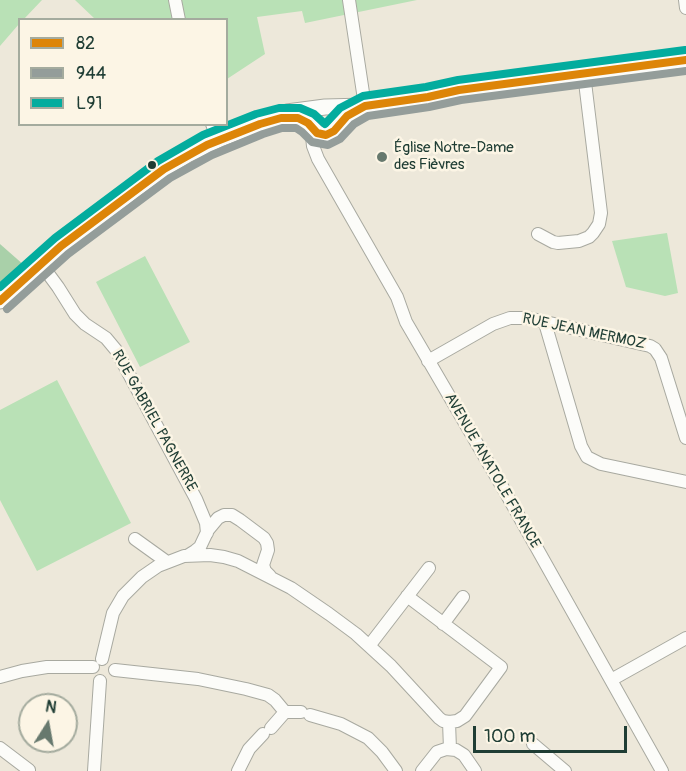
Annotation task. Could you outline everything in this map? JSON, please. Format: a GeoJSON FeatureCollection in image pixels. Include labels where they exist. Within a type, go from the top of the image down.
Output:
{"type":"FeatureCollection","features":[{"type":"Feature","properties":{"kind":"main road"},"geometry":{"type":"LineString","coordinates":[[0,301],[95,220],[159,172],[218,140],[283,113],[365,106],[459,90],[686,60]]}},
{"type":"Feature","properties":{"kind":"main road"},"geometry":{"type":"LineString","coordinates":[[260,124],[293,117],[303,120],[315,132],[324,135],[334,131],[347,116],[365,106]]}},
{"type":"Feature","properties":{"kind":"main road"},"geometry":{"type":"LineString","coordinates":[[311,127],[310,120],[314,111],[324,108],[332,109],[338,121],[334,131]]}},
{"type":"Feature","properties":{"kind":"street"},"geometry":{"type":"LineString","coordinates":[[175,0],[178,18]]}},
{"type":"Feature","properties":{"kind":"street"},"geometry":{"type":"LineString","coordinates":[[349,0],[365,106]]}},
{"type":"Feature","properties":{"kind":"street"},"geometry":{"type":"LineString","coordinates":[[684,0],[686,8]]}},
{"type":"Feature","properties":{"kind":"street"},"geometry":{"type":"LineString","coordinates":[[538,234],[553,242],[579,241],[589,237],[599,224],[601,213],[584,74]]}},
{"type":"Feature","properties":{"kind":"street"},"geometry":{"type":"LineString","coordinates":[[213,126],[218,140]]}},
{"type":"Feature","properties":{"kind":"street","name":"AVENUE ANATOLE FRANCE"},"geometry":{"type":"LineString","coordinates":[[311,127],[315,152],[397,297],[404,318],[662,771]]}},
{"type":"Feature","properties":{"kind":"street","name":"AVENUE ANATOLE FRANCE"},"geometry":{"type":"LineString","coordinates":[[325,170],[322,148],[324,142],[334,131]]}},
{"type":"Feature","properties":{"kind":"street","name":"RUE GABRIEL PAGNERRE"},"geometry":{"type":"LineString","coordinates":[[41,264],[75,314],[106,338],[117,350],[196,499],[206,523],[206,535]]}},
{"type":"Feature","properties":{"kind":"street","name":"RUE JEAN MERMOZ"},"geometry":{"type":"LineString","coordinates":[[428,361],[502,320],[519,317],[644,344],[655,349],[661,358],[686,438]]}},
{"type":"Feature","properties":{"kind":"street"},"geometry":{"type":"LineString","coordinates":[[545,322],[581,446],[587,457],[601,464],[686,482]]}},
{"type":"Feature","properties":{"kind":"street","name":"RUE GABRIEL PAGNERRE"},"geometry":{"type":"LineString","coordinates":[[196,499],[212,513],[222,516]]}},
{"type":"Feature","properties":{"kind":"street"},"geometry":{"type":"LineString","coordinates":[[0,677],[47,667],[97,663],[106,659],[112,663],[115,670],[110,679],[100,681],[95,677],[97,663],[110,622],[123,596],[142,577],[167,562],[198,550],[216,519],[222,516],[234,516],[264,538],[268,547],[263,567],[271,577]]}},
{"type":"Feature","properties":{"kind":"street"},"geometry":{"type":"LineString","coordinates":[[206,535],[207,550],[215,555]]}},
{"type":"Feature","properties":{"kind":"street"},"geometry":{"type":"LineString","coordinates":[[135,539],[167,562]]}},
{"type":"Feature","properties":{"kind":"street"},"geometry":{"type":"LineString","coordinates":[[184,556],[215,555],[233,559],[271,577],[323,609],[369,646],[400,674],[439,718],[443,721],[457,721],[465,716],[501,667],[407,596]]}},
{"type":"Feature","properties":{"kind":"street"},"geometry":{"type":"LineString","coordinates":[[246,565],[255,566],[266,555]]}},
{"type":"Feature","properties":{"kind":"street"},"geometry":{"type":"LineString","coordinates":[[369,646],[429,568]]}},
{"type":"Feature","properties":{"kind":"street"},"geometry":{"type":"LineString","coordinates":[[443,624],[463,597]]}},
{"type":"Feature","properties":{"kind":"street"},"geometry":{"type":"LineString","coordinates":[[610,680],[686,638]]}},
{"type":"Feature","properties":{"kind":"street"},"geometry":{"type":"LineString","coordinates":[[115,670],[198,679],[246,688],[268,695],[285,712],[305,714],[341,724],[368,738],[396,771]]}},
{"type":"Feature","properties":{"kind":"street"},"geometry":{"type":"LineString","coordinates":[[94,771],[100,681]]}},
{"type":"Feature","properties":{"kind":"street"},"geometry":{"type":"LineString","coordinates":[[238,771],[249,749],[285,712]]}},
{"type":"Feature","properties":{"kind":"street"},"geometry":{"type":"LineString","coordinates":[[449,722],[450,749]]}},
{"type":"Feature","properties":{"kind":"street"},"geometry":{"type":"LineString","coordinates":[[533,744],[564,771]]}},
{"type":"Feature","properties":{"kind":"street"},"geometry":{"type":"LineString","coordinates":[[0,747],[29,770]]}},
{"type":"Feature","properties":{"kind":"street"},"geometry":{"type":"LineString","coordinates":[[422,771],[437,752],[450,749],[464,755],[475,771]]}},
{"type":"Feature","properties":{"kind":"green space"},"geometry":{"type":"Polygon","coordinates":[[[0,0],[42,0],[25,18],[18,18],[18,25],[0,46],[0,0]]]}},
{"type":"Feature","properties":{"kind":"green space"},"geometry":{"type":"Polygon","coordinates":[[[75,0],[417,0],[305,23],[302,11],[257,17],[265,54],[228,78],[228,18],[94,18],[75,0]]]}},
{"type":"Feature","properties":{"kind":"green space"},"geometry":{"type":"Polygon","coordinates":[[[667,233],[678,293],[665,296],[626,287],[612,241],[667,233]]]}},
{"type":"Feature","properties":{"kind":"green space"},"geometry":{"type":"Polygon","coordinates":[[[0,244],[25,266],[0,286],[0,244]]]}},
{"type":"Feature","properties":{"kind":"green space"},"geometry":{"type":"Polygon","coordinates":[[[145,256],[190,342],[140,367],[96,282],[145,256]]]}},
{"type":"Feature","properties":{"kind":"green space"},"geometry":{"type":"Polygon","coordinates":[[[57,380],[131,523],[37,571],[0,500],[0,410],[57,380]]]}},
{"type":"Feature","properties":{"kind":"transit line","name":"L91"},"geometry":{"type":"LineString","coordinates":[[228,125],[279,108],[300,108],[314,114],[325,124],[340,108],[363,96],[458,80],[685,50]]}},
{"type":"Feature","properties":{"kind":"transit line","name":"82"},"geometry":{"type":"LineString","coordinates":[[0,301],[61,246],[164,169],[207,145],[260,124],[281,118],[298,118],[308,123],[317,133],[326,135],[334,131],[347,116],[365,106],[459,90],[686,60]]}},
{"type":"Feature","properties":{"kind":"transit line","name":"944"},"geometry":{"type":"LineString","coordinates":[[7,309],[68,254],[170,178],[212,155],[263,134],[282,128],[296,128],[312,142],[328,145],[340,139],[354,124],[368,116],[461,100],[686,71]]}},
{"type":"Feature","properties":{"kind":"transit line","name":"L91"},"geometry":{"type":"LineString","coordinates":[[0,287],[55,238],[158,161],[203,135],[226,126]]}},
{"type":"Feature","properties":{"kind":"place","name":"Église Notre-Dame des Fièvres"},"geometry":{"type":"Point","coordinates":[382,157]}}]}
